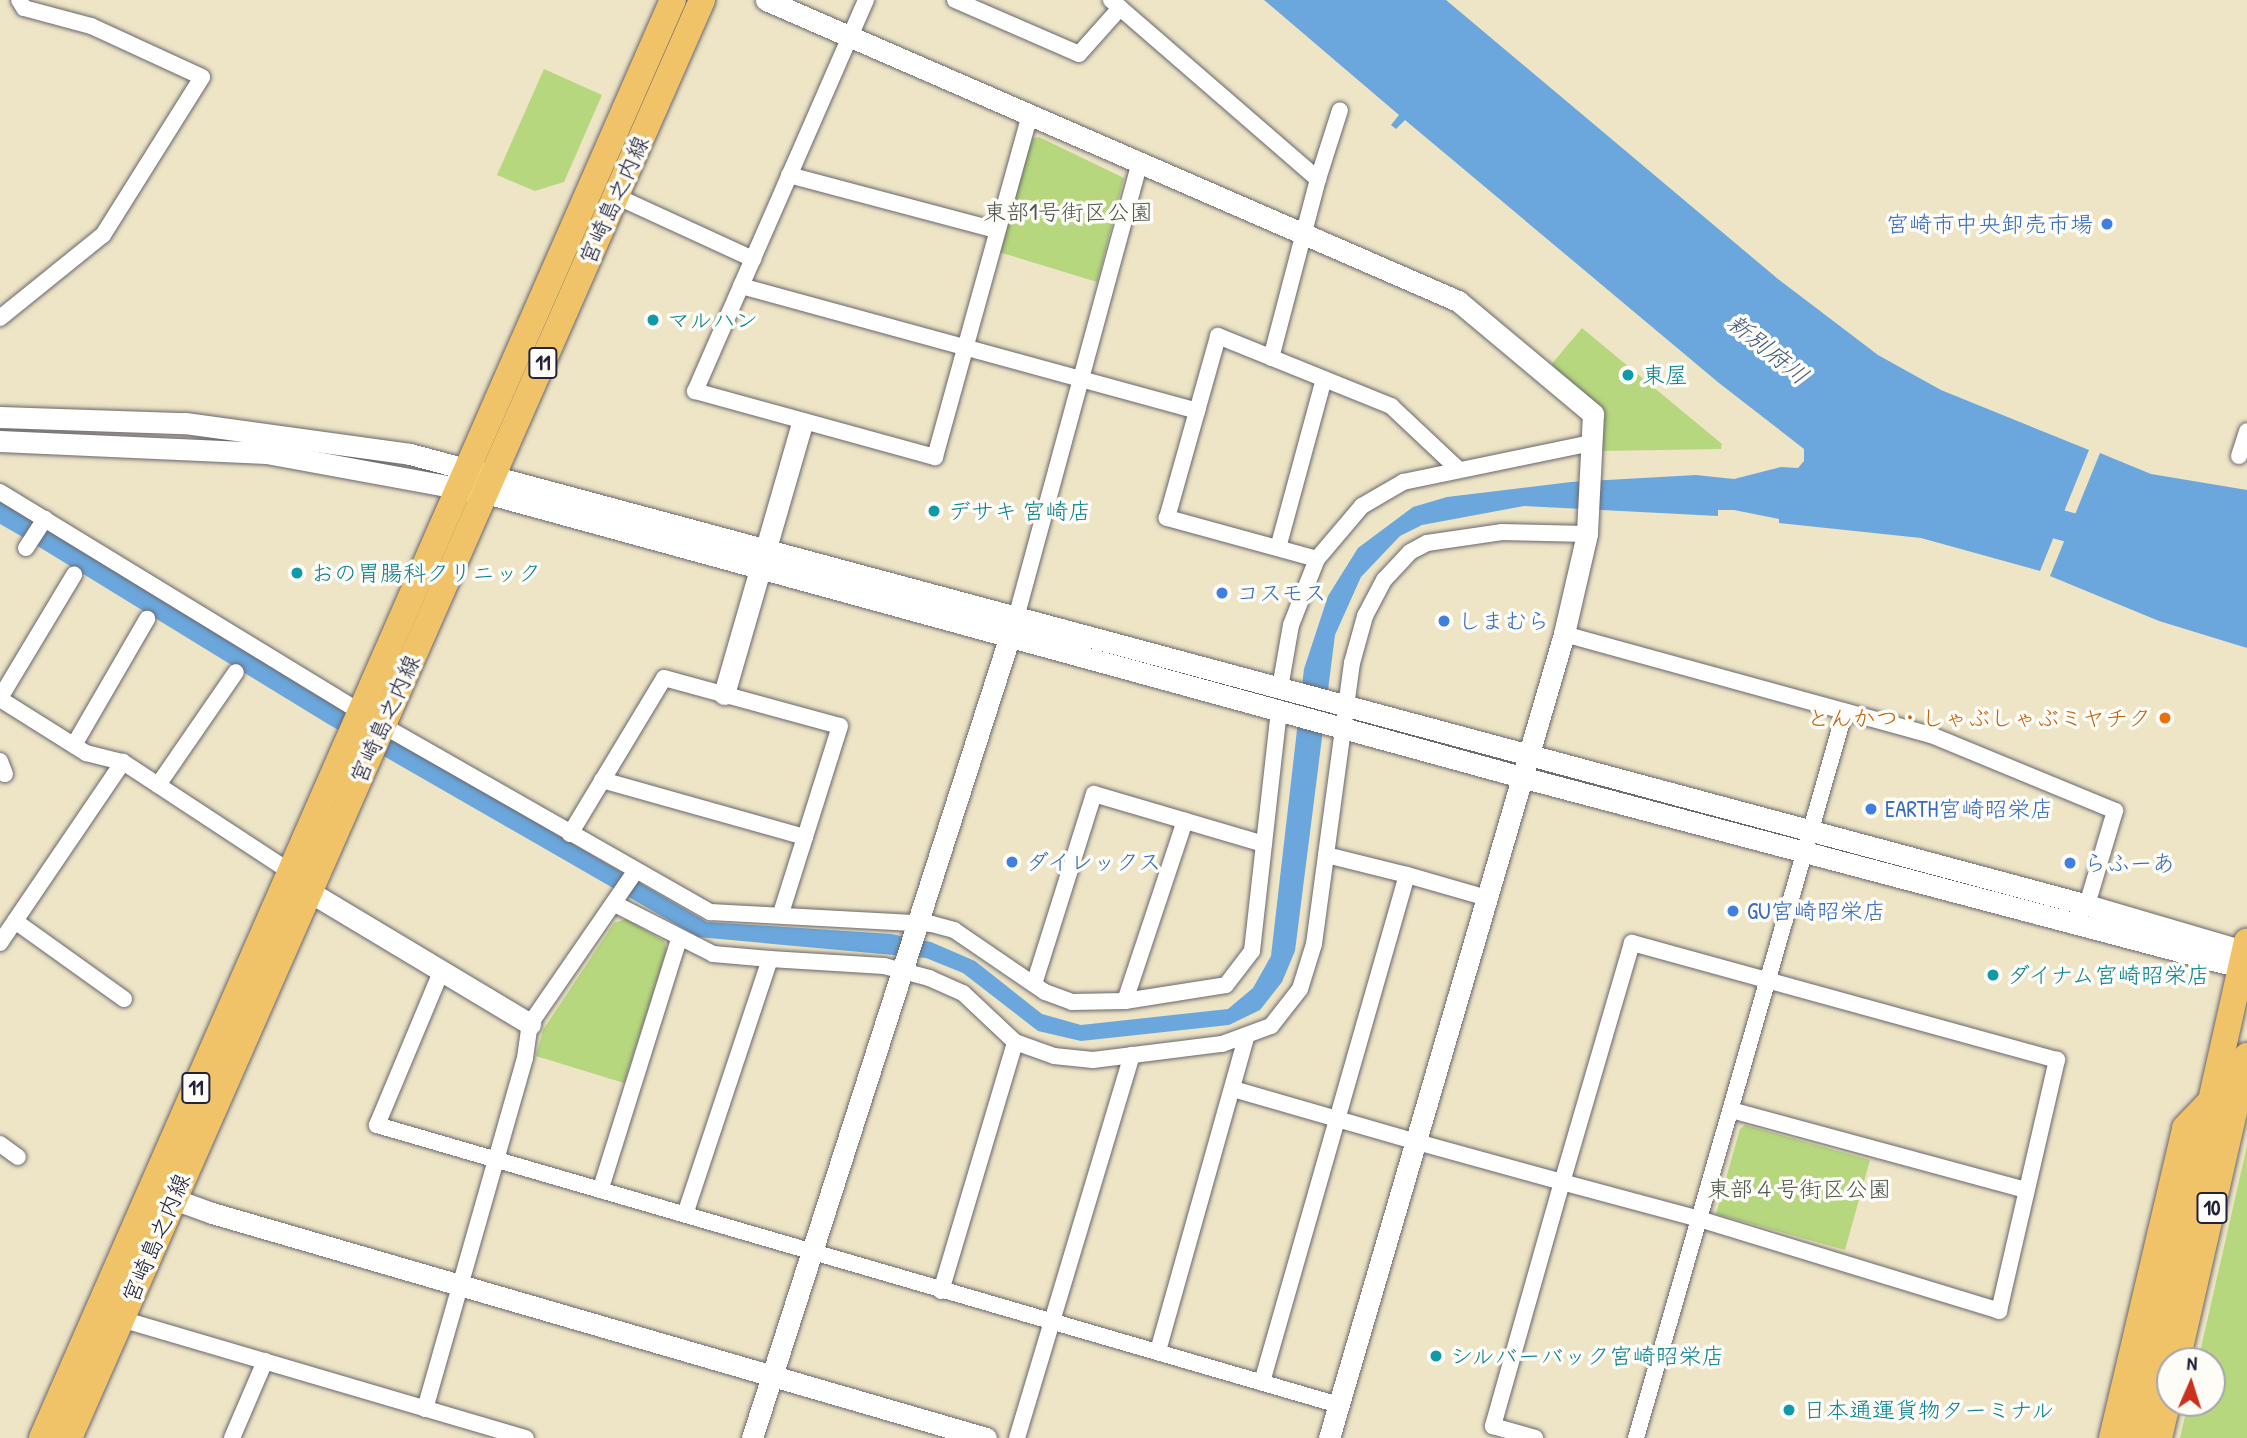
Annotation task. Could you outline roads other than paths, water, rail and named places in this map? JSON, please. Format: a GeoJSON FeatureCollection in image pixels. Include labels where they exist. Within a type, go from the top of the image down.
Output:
{"type":"FeatureCollection","features":[{"type":"Feature","properties":{"kind":"main road","name":"宮崎島之内線"},"geometry":{"type":"LineString","coordinates":[[42,1438],[162,1194],[477,481],[673,0]]}},
{"type":"Feature","properties":{"kind":"main road","name":"宮崎島之内線"},"geometry":{"type":"LineString","coordinates":[[477,481],[616,196],[702,0]]}},
{"type":"Feature","properties":{"kind":"main road","name":"10"},"geometry":{"type":"LineString","coordinates":[[2134,1438],[2245,956]]}},
{"type":"Feature","properties":{"kind":"main road","name":"10"},"geometry":{"type":"LineString","coordinates":[[2180,1347],[2247,1056]]}},
{"type":"Feature","properties":{"kind":"main road"},"geometry":{"type":"LineString","coordinates":[[2112,1438],[2185,1128],[2210,1102]]}},
{"type":"Feature","properties":{"kind":"main road","name":"宮崎島之内線"},"geometry":{"type":"LineString","coordinates":[[69,1438],[121,1319],[162,1194]]}},
{"type":"Feature","properties":{"kind":"main road"},"geometry":{"type":"LineString","coordinates":[[2159,1438],[2164,1417]]}},
{"type":"Feature","properties":{"kind":"street"},"geometry":{"type":"LineString","coordinates":[[0,318],[103,235],[202,77],[91,26],[24,8],[19,0]]}},
{"type":"Feature","properties":{"kind":"street"},"geometry":{"type":"LineString","coordinates":[[766,0],[1458,301],[1593,414],[1587,524],[1564,634],[1329,1438]]}},
{"type":"Feature","properties":{"kind":"street"},"geometry":{"type":"LineString","coordinates":[[866,0],[695,391],[802,423],[935,457],[995,230],[1030,115]]}},
{"type":"Feature","properties":{"kind":"street"},"geometry":{"type":"LineString","coordinates":[[955,0],[1079,54],[1116,4],[1318,179]]}},
{"type":"Feature","properties":{"kind":"street"},"geometry":{"type":"LineString","coordinates":[[1272,358],[1318,179],[1340,110]]}},
{"type":"Feature","properties":{"kind":"street"},"geometry":{"type":"LineString","coordinates":[[752,1438],[1013,627],[1140,163]]}},
{"type":"Feature","properties":{"kind":"street"},"geometry":{"type":"LineString","coordinates":[[789,175],[995,230]]}},
{"type":"Feature","properties":{"kind":"street"},"geometry":{"type":"LineString","coordinates":[[616,196],[753,259]]}},
{"type":"Feature","properties":{"kind":"street"},"geometry":{"type":"LineString","coordinates":[[741,286],[1197,411]]}},
{"type":"Feature","properties":{"kind":"street"},"geometry":{"type":"LineString","coordinates":[[1317,559],[1167,517],[1218,336],[1391,406],[1457,468]]}},
{"type":"Feature","properties":{"kind":"street"},"geometry":{"type":"LineString","coordinates":[[1278,548],[1324,379]]}},
{"type":"Feature","properties":{"kind":"street"},"geometry":{"type":"LineString","coordinates":[[0,417],[198,425],[410,454],[477,481],[760,569],[1013,627],[1285,700],[1342,705],[1524,767],[1807,853],[2245,956]]}},
{"type":"Feature","properties":{"kind":"street"},"geometry":{"type":"LineString","coordinates":[[766,548],[802,423]]}},
{"type":"Feature","properties":{"kind":"street"},"geometry":{"type":"LineString","coordinates":[[2239,456],[2247,431]]}},
{"type":"Feature","properties":{"kind":"street"},"geometry":{"type":"LineString","coordinates":[[0,441],[267,453],[477,481],[766,548],[1013,627]]}},
{"type":"Feature","properties":{"kind":"street"},"geometry":{"type":"LineString","coordinates":[[0,492],[368,729],[570,834],[710,912],[741,917],[781,913],[954,930],[1035,981],[1045,992],[1072,1002],[1125,1001],[1226,985],[1252,951],[1285,700],[1291,625],[1317,559],[1362,506],[1403,482],[1457,468],[1592,443]]}},
{"type":"Feature","properties":{"kind":"street"},"geometry":{"type":"LineString","coordinates":[[26,548],[45,519]]}},
{"type":"Feature","properties":{"kind":"street"},"geometry":{"type":"LineString","coordinates":[[618,900],[679,939],[713,954],[905,966],[963,993],[1015,1042],[1054,1056],[1093,1060],[1246,1038],[1271,1026],[1300,989],[1314,944],[1326,855],[1337,726],[1365,616],[1384,580],[1410,552],[1454,537],[1587,524]]}},
{"type":"Feature","properties":{"kind":"street"},"geometry":{"type":"LineString","coordinates":[[724,694],[760,569]]}},
{"type":"Feature","properties":{"kind":"street"},"geometry":{"type":"LineString","coordinates":[[74,575],[0,698],[86,753],[123,762],[300,882],[530,1024]]}},
{"type":"Feature","properties":{"kind":"street"},"geometry":{"type":"LineString","coordinates":[[74,745],[147,619]]}},
{"type":"Feature","properties":{"kind":"street"},"geometry":{"type":"LineString","coordinates":[[1564,634],[1931,735],[2115,811],[2087,905]]}},
{"type":"Feature","properties":{"kind":"street"},"geometry":{"type":"LineString","coordinates":[[158,785],[236,672]]}},
{"type":"Feature","properties":{"kind":"street"},"geometry":{"type":"LineString","coordinates":[[570,834],[664,678],[840,726],[781,913]]}},
{"type":"Feature","properties":{"kind":"street"},"geometry":{"type":"LineString","coordinates":[[1285,700],[1337,726],[1813,832],[2087,905],[2245,956]]}},
{"type":"Feature","properties":{"kind":"street"},"geometry":{"type":"LineString","coordinates":[[1636,1438],[1807,853],[1845,711]]}},
{"type":"Feature","properties":{"kind":"street"},"geometry":{"type":"LineString","coordinates":[[0,943],[123,762]]}},
{"type":"Feature","properties":{"kind":"street"},"geometry":{"type":"LineString","coordinates":[[602,780],[805,837]]}},
{"type":"Feature","properties":{"kind":"street"},"geometry":{"type":"LineString","coordinates":[[1035,981],[1094,794],[1264,844]]}},
{"type":"Feature","properties":{"kind":"street"},"geometry":{"type":"LineString","coordinates":[[1125,1001],[1185,821]]}},
{"type":"Feature","properties":{"kind":"street"},"geometry":{"type":"LineString","coordinates":[[1326,855],[1487,898]]}},
{"type":"Feature","properties":{"kind":"street"},"geometry":{"type":"LineString","coordinates":[[425,1409],[458,1285],[496,1161],[530,1024],[635,872]]}},
{"type":"Feature","properties":{"kind":"street"},"geometry":{"type":"LineString","coordinates":[[1262,1382],[1407,875]]}},
{"type":"Feature","properties":{"kind":"street"},"geometry":{"type":"LineString","coordinates":[[15,920],[124,999]]}},
{"type":"Feature","properties":{"kind":"street"},"geometry":{"type":"LineString","coordinates":[[601,1188],[679,939]]}},
{"type":"Feature","properties":{"kind":"street"},"geometry":{"type":"LineString","coordinates":[[1233,1089],[1417,1142],[1562,1182],[1699,1219],[1999,1311],[2057,1060],[1632,943],[1562,1182],[1493,1426],[1535,1438]]}},
{"type":"Feature","properties":{"kind":"street"},"geometry":{"type":"LineString","coordinates":[[685,1214],[769,959]]}},
{"type":"Feature","properties":{"kind":"street"},"geometry":{"type":"LineString","coordinates":[[442,972],[377,1125],[496,1161],[601,1188],[941,1291],[1339,1405]]}},
{"type":"Feature","properties":{"kind":"street"},"geometry":{"type":"LineString","coordinates":[[1158,1351],[1246,1038]]}},
{"type":"Feature","properties":{"kind":"street"},"geometry":{"type":"LineString","coordinates":[[941,1291],[1015,1042]]}},
{"type":"Feature","properties":{"kind":"street"},"geometry":{"type":"LineString","coordinates":[[1017,1438],[1132,1055]]}},
{"type":"Feature","properties":{"kind":"street"},"geometry":{"type":"LineString","coordinates":[[1731,1110],[2026,1190]]}},
{"type":"Feature","properties":{"kind":"street"},"geometry":{"type":"LineString","coordinates":[[0,1144],[18,1157]]}},
{"type":"Feature","properties":{"kind":"street"},"geometry":{"type":"LineString","coordinates":[[162,1194],[212,1213],[986,1438]]}},
{"type":"Feature","properties":{"kind":"street"},"geometry":{"type":"LineString","coordinates":[[121,1319],[526,1438]]}},
{"type":"Feature","properties":{"kind":"street"},"geometry":{"type":"LineString","coordinates":[[232,1438],[265,1361]]}},
{"type":"Feature","properties":{"kind":"water"},"geometry":{"type":"Polygon","coordinates":[[[1264,0],[1446,0],[1778,279],[1878,355],[1941,390],[2089,450],[2040,571],[1921,538],[1779,523],[1779,519],[1734,510],[1718,510],[1718,516],[1524,506],[1422,525],[1400,536],[1361,577],[1335,635],[1295,951],[1282,982],[1260,1010],[1229,1025],[1081,1041],[1038,1031],[963,973],[926,958],[698,937],[328,724],[31,542],[42,526],[308,690],[707,922],[891,934],[931,942],[975,961],[1042,1014],[1081,1025],[1228,1009],[1253,988],[1271,956],[1304,669],[1328,596],[1358,548],[1413,507],[1447,497],[1571,482],[1696,475],[1734,479],[1781,467],[1798,468],[1804,461],[1804,449],[1719,383],[1405,120],[1396,129],[1391,125],[1399,115],[1264,0]]]}},
{"type":"Feature","properties":{"kind":"water"},"geometry":{"type":"Polygon","coordinates":[[[2100,453],[2151,474],[2247,490],[2247,648],[2159,621],[2050,576],[2100,453]]]}},
{"type":"Feature","properties":{"kind":"water"},"geometry":{"type":"Polygon","coordinates":[[[0,502],[38,524],[28,540],[0,524],[0,502]]]}},
{"type":"Feature","properties":{"kind":"waterway","name":"新別府川"},"geometry":{"type":"LineString","coordinates":[[2021,514],[2108,538]]}},
{"type":"Feature","properties":{"kind":"place","name":"宮崎市中央卸売市場"},"geometry":{"type":"Point","coordinates":[2107,224]}},
{"type":"Feature","properties":{"kind":"place","name":"マルハン"},"geometry":{"type":"Point","coordinates":[653,320]}},
{"type":"Feature","properties":{"kind":"place","name":"東屋"},"geometry":{"type":"Point","coordinates":[1628,375]}},
{"type":"Feature","properties":{"kind":"place","name":"デサキ 宮崎店"},"geometry":{"type":"Point","coordinates":[934,511]}},
{"type":"Feature","properties":{"kind":"place","name":"おの胃腸科クリニック"},"geometry":{"type":"Point","coordinates":[297,573]}},
{"type":"Feature","properties":{"kind":"place","name":"コスモス"},"geometry":{"type":"Point","coordinates":[1222,593]}},
{"type":"Feature","properties":{"kind":"place","name":"しまむら"},"geometry":{"type":"Point","coordinates":[1444,621]}},
{"type":"Feature","properties":{"kind":"place","name":"とんかつ・しゃぶしゃぶミヤチク"},"geometry":{"type":"Point","coordinates":[2165,718]}},
{"type":"Feature","properties":{"kind":"place","name":"EARTH宮崎昭栄店"},"geometry":{"type":"Point","coordinates":[1871,809]}},
{"type":"Feature","properties":{"kind":"place","name":"ダイレックス"},"geometry":{"type":"Point","coordinates":[1012,862]}},
{"type":"Feature","properties":{"kind":"place","name":"らふーあ"},"geometry":{"type":"Point","coordinates":[2070,863]}},
{"type":"Feature","properties":{"kind":"place","name":"GU宮崎昭栄店"},"geometry":{"type":"Point","coordinates":[1733,911]}},
{"type":"Feature","properties":{"kind":"place","name":"ダイナム宮崎昭栄店"},"geometry":{"type":"Point","coordinates":[1993,975]}},
{"type":"Feature","properties":{"kind":"place","name":"シルバーバック宮崎昭栄店"},"geometry":{"type":"Point","coordinates":[1436,1356]}},
{"type":"Feature","properties":{"kind":"place","name":"日本通運貨物ターミナル"},"geometry":{"type":"Point","coordinates":[1789,1410]}},
{"type":"Feature","properties":{"kind":"park label","name":"東部1号街区公園"},"geometry":{"type":"Point","coordinates":[1068,212]}},
{"type":"Feature","properties":{"kind":"park label","name":"東部４号街区公園"},"geometry":{"type":"Point","coordinates":[1799,1189]}}]}
